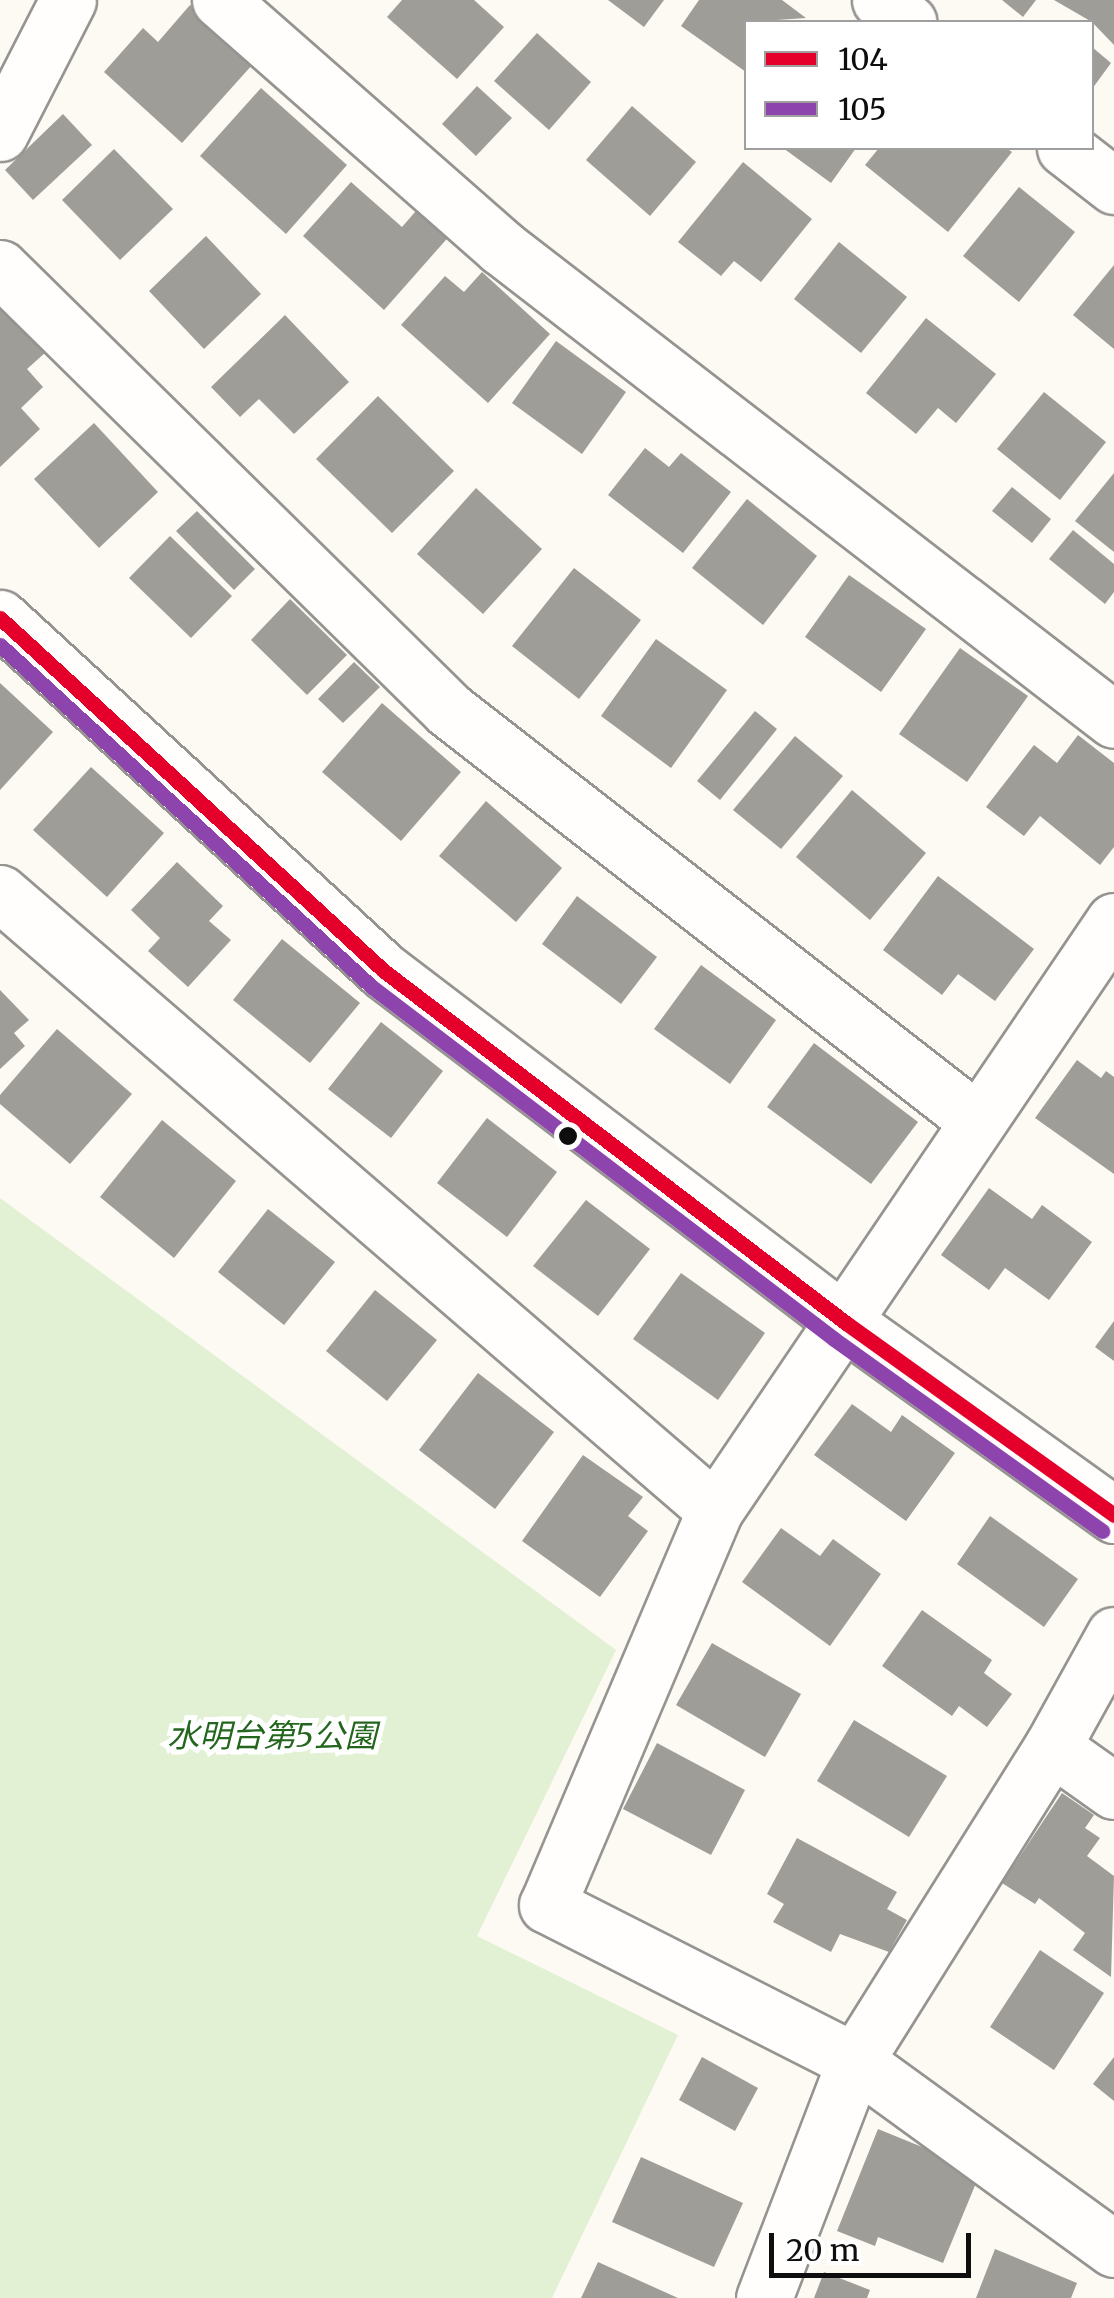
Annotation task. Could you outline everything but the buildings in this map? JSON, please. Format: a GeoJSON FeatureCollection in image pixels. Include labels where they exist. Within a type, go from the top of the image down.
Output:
{"type":"FeatureCollection","features":[{"type":"Feature","properties":{"kind":"street"},"geometry":{"type":"LineString","coordinates":[[0,133],[68,0]]}},
{"type":"Feature","properties":{"kind":"street"},"geometry":{"type":"LineString","coordinates":[[220,0],[501,246],[1114,720]]}},
{"type":"Feature","properties":{"kind":"street"},"geometry":{"type":"LineString","coordinates":[[880,0],[905,20]]}},
{"type":"Feature","properties":{"kind":"street"},"geometry":{"type":"LineString","coordinates":[[1068,150],[1114,186]]}},
{"type":"Feature","properties":{"kind":"street"},"geometry":{"type":"LineString","coordinates":[[0,268],[449,710],[976,1120]]}},
{"type":"Feature","properties":{"kind":"street"},"geometry":{"type":"LineString","coordinates":[[0,618],[384,972],[846,1323],[1114,1515]]}},
{"type":"Feature","properties":{"kind":"street"},"geometry":{"type":"LineString","coordinates":[[0,893],[715,1510]]}},
{"type":"Feature","properties":{"kind":"street"},"geometry":{"type":"LineString","coordinates":[[1114,920],[976,1120],[846,1323],[715,1510],[547,1906],[855,2061],[1114,2249]]}},
{"type":"Feature","properties":{"kind":"street"},"geometry":{"type":"LineString","coordinates":[[764,2298],[855,2061],[1052,1747],[1114,1635]]}},
{"type":"Feature","properties":{"kind":"street"},"geometry":{"type":"LineString","coordinates":[[1052,1747],[1114,1791]]}},
{"type":"Feature","properties":{"kind":"green space","name":"水明台第5公園"},"geometry":{"type":"Polygon","coordinates":[[[0,1198],[616,1650],[477,1936],[678,2035],[552,2298],[0,2298],[0,1198]]]}},
{"type":"Feature","properties":{"kind":"transit line","name":"104"},"geometry":{"type":"LineString","coordinates":[[0,618],[384,971],[846,1323],[1114,1515]]}},
{"type":"Feature","properties":{"kind":"transit line","name":"105"},"geometry":{"type":"LineString","coordinates":[[0,645],[372,987],[834,1339],[1102,1531]]}}]}
